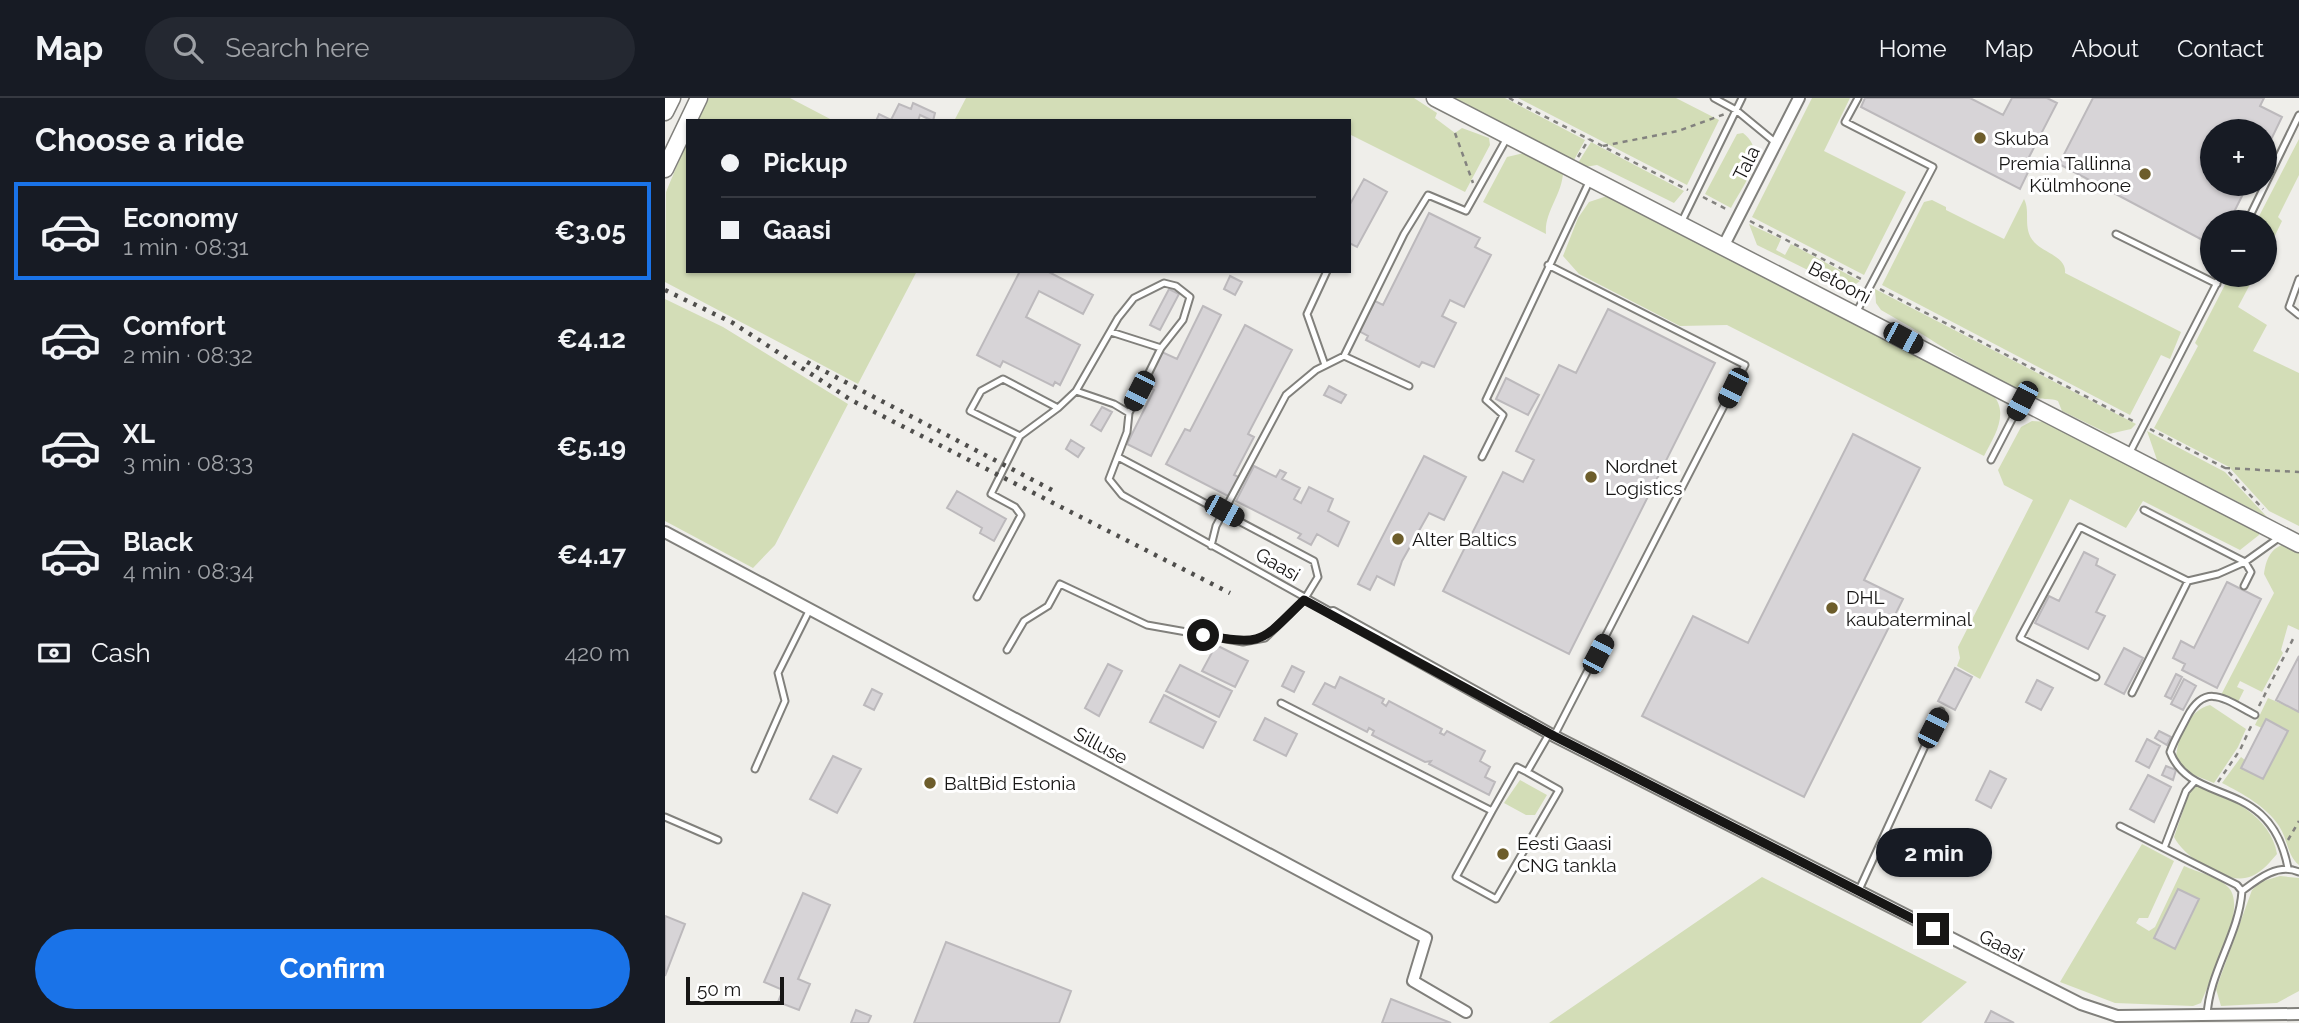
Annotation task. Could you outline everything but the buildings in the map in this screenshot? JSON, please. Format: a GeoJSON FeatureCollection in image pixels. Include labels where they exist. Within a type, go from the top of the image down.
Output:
{"type":"FeatureCollection","features":[{"type":"Feature","properties":{"kind":"street"},"geometry":{"type":"LineString","coordinates":[[665,112],[672,98]]}},
{"type":"Feature","properties":{"kind":"street"},"geometry":{"type":"LineString","coordinates":[[689,119],[699,98]]}},
{"type":"Feature","properties":{"kind":"street","name":"Betooni"},"geometry":{"type":"LineString","coordinates":[[1435,98],[2299,544]]}},
{"type":"Feature","properties":{"kind":"street","name":"Tala"},"geometry":{"type":"LineString","coordinates":[[1724,245],[1799,98]]}},
{"type":"Feature","properties":{"kind":"street"},"geometry":{"type":"LineString","coordinates":[[665,169],[686,125]]}},
{"type":"Feature","properties":{"kind":"street","name":"Silluse"},"geometry":{"type":"LineString","coordinates":[[665,532],[1426,938],[1413,981],[1466,1012]]}},
{"type":"Feature","properties":{"kind":"street","name":"Gaasi"},"geometry":{"type":"LineString","coordinates":[[1333,613],[1552,735],[2081,1004],[2117,1016],[2152,1020],[2299,1014]]}},
{"type":"Feature","properties":{"kind":"lane"},"geometry":{"type":"LineString","coordinates":[[1714,98],[1736,110],[1776,143]]}},
{"type":"Feature","properties":{"kind":"lane"},"geometry":{"type":"LineString","coordinates":[[1681,224],[1741,98]]}},
{"type":"Feature","properties":{"kind":"lane"},"geometry":{"type":"LineString","coordinates":[[1855,314],[1933,167],[1845,122],[1858,98]]}},
{"type":"Feature","properties":{"kind":"lane"},"geometry":{"type":"LineString","coordinates":[[2253,210],[2299,115]]}},
{"type":"Feature","properties":{"kind":"lane"},"geometry":{"type":"LineString","coordinates":[[1211,545],[1224,511],[1286,394],[1325,365],[1344,356],[1404,234],[1428,195],[1466,211],[1509,135]]}},
{"type":"Feature","properties":{"kind":"lane"},"geometry":{"type":"LineString","coordinates":[[1482,457],[1503,415],[1486,400],[1591,177]]}},
{"type":"Feature","properties":{"kind":"lane"},"geometry":{"type":"LineString","coordinates":[[2116,234],[2200,276]]}},
{"type":"Feature","properties":{"kind":"lane"},"geometry":{"type":"LineString","coordinates":[[1527,772],[1552,735],[1745,365],[1548,265]]}},
{"type":"Feature","properties":{"kind":"lane"},"geometry":{"type":"LineString","coordinates":[[1325,365],[1307,314],[1326,273]]}},
{"type":"Feature","properties":{"kind":"lane"},"geometry":{"type":"LineString","coordinates":[[2299,279],[2289,307],[2299,316]]}},
{"type":"Feature","properties":{"kind":"lane"},"geometry":{"type":"LineString","coordinates":[[977,597],[1021,515],[1015,507],[991,494],[1020,436],[1076,391],[1134,299],[1164,283],[1176,286],[1190,298],[1183,320],[1161,348],[1129,413],[1127,432],[1118,457],[1314,561],[1318,577],[1304,600],[1265,638],[1243,642],[1147,625],[1060,584],[1048,606],[1024,621],[1007,650]]}},
{"type":"Feature","properties":{"kind":"lane"},"geometry":{"type":"LineString","coordinates":[[2129,454],[2215,287]]}},
{"type":"Feature","properties":{"kind":"lane"},"geometry":{"type":"LineString","coordinates":[[1111,332],[1161,348]]}},
{"type":"Feature","properties":{"kind":"lane"},"geometry":{"type":"LineString","coordinates":[[1344,356],[1409,386]]}},
{"type":"Feature","properties":{"kind":"lane"},"geometry":{"type":"LineString","coordinates":[[1020,436],[970,411],[981,391],[1003,379],[1058,408]]}},
{"type":"Feature","properties":{"kind":"lane"},"geometry":{"type":"LineString","coordinates":[[1076,391],[1114,404],[1129,413]]}},
{"type":"Feature","properties":{"kind":"lane"},"geometry":{"type":"LineString","coordinates":[[1991,460],[2022,401]]}},
{"type":"Feature","properties":{"kind":"lane","name":"Gaasi"},"geometry":{"type":"LineString","coordinates":[[1118,457],[1109,479],[1122,495],[1304,600],[1333,613]]}},
{"type":"Feature","properties":{"kind":"lane"},"geometry":{"type":"LineString","coordinates":[[2144,510],[2245,562],[2251,572],[2244,586]]}},
{"type":"Feature","properties":{"kind":"lane"},"geometry":{"type":"LineString","coordinates":[[2096,677],[2020,638],[2080,527],[2188,581],[2218,574],[2245,562],[2282,535]]}},
{"type":"Feature","properties":{"kind":"lane"},"geometry":{"type":"LineString","coordinates":[[2132,693],[2188,581]]}},
{"type":"Feature","properties":{"kind":"lane"},"geometry":{"type":"LineString","coordinates":[[755,769],[785,701],[778,673],[810,609]]}},
{"type":"Feature","properties":{"kind":"lane"},"geometry":{"type":"LineString","coordinates":[[2255,715],[2216,696],[2205,696],[2196,701],[2170,752],[2182,771],[2195,780],[2234,796],[2257,810],[2271,823],[2284,847],[2288,868]]}},
{"type":"Feature","properties":{"kind":"lane"},"geometry":{"type":"LineString","coordinates":[[1281,703],[1492,811]]}},
{"type":"Feature","properties":{"kind":"lane"},"geometry":{"type":"LineString","coordinates":[[1858,892],[1941,711]]}},
{"type":"Feature","properties":{"kind":"lane"},"geometry":{"type":"LineString","coordinates":[[1517,767],[1527,772],[1559,790],[1496,899],[1456,877],[1517,767]]}},
{"type":"Feature","properties":{"kind":"lane"},"geometry":{"type":"LineString","coordinates":[[2164,848],[2186,791],[2195,780]]}},
{"type":"Feature","properties":{"kind":"lane"},"geometry":{"type":"LineString","coordinates":[[665,817],[718,840]]}},
{"type":"Feature","properties":{"kind":"lane"},"geometry":{"type":"LineString","coordinates":[[2120,826],[2237,885],[2242,891],[2241,913],[2208,999],[2207,1016]]}},
{"type":"Feature","properties":{"kind":"lane"},"geometry":{"type":"LineString","coordinates":[[2242,891],[2266,874],[2288,868],[2299,872]]}},
{"type":"Feature","properties":{"kind":"path"},"geometry":{"type":"LineString","coordinates":[[1509,98],[2225,468],[2268,514]]}},
{"type":"Feature","properties":{"kind":"path"},"geometry":{"type":"LineString","coordinates":[[1603,146],[1678,131],[1736,110]]}},
{"type":"Feature","properties":{"kind":"path"},"geometry":{"type":"LineString","coordinates":[[1455,133],[1476,193]]}},
{"type":"Feature","properties":{"kind":"path"},"geometry":{"type":"LineString","coordinates":[[1572,167],[1589,139]]}},
{"type":"Feature","properties":{"kind":"path"},"geometry":{"type":"LineString","coordinates":[[2225,468],[2299,472]]}},
{"type":"Feature","properties":{"kind":"path"},"geometry":{"type":"LineString","coordinates":[[2284,847],[2299,821]]}},
{"type":"Feature","properties":{"kind":"green space"},"geometry":{"type":"Polygon","coordinates":[[[709,98],[790,98],[830,119],[698,119],[709,98]]]}},
{"type":"Feature","properties":{"kind":"green space"},"geometry":{"type":"Polygon","coordinates":[[[966,98],[1414,98],[1437,113],[1435,118],[1455,133],[1462,128],[1489,138],[1490,145],[1465,192],[1351,135],[1351,119],[955,119],[966,98]]]}},
{"type":"Feature","properties":{"kind":"green space"},"geometry":{"type":"Polygon","coordinates":[[[1452,98],[1505,98],[1585,140],[1574,160],[1452,98]]]}},
{"type":"Feature","properties":{"kind":"green space"},"geometry":{"type":"Polygon","coordinates":[[[1518,98],[1676,98],[1719,120],[1687,185],[1518,98]]]}},
{"type":"Feature","properties":{"kind":"green space"},"geometry":{"type":"Polygon","coordinates":[[[1812,98],[1850,98],[1824,151],[1906,192],[1864,275],[1752,217],[1812,98]]]}},
{"type":"Feature","properties":{"kind":"green space"},"geometry":{"type":"Polygon","coordinates":[[[1743,133],[1751,141],[1754,160],[1752,170],[1731,208],[1705,194],[1737,134],[1743,133]]]}},
{"type":"Feature","properties":{"kind":"green space"},"geometry":{"type":"Polygon","coordinates":[[[2299,139],[2299,175],[2278,217],[2282,221],[2277,231],[2277,210],[2262,210],[2269,196],[2277,196],[2277,181],[2299,139]]]}},
{"type":"Feature","properties":{"kind":"green space"},"geometry":{"type":"Polygon","coordinates":[[[1591,142],[1684,191],[1674,203],[1597,165],[1585,167],[1578,163],[1591,142]]]}},
{"type":"Feature","properties":{"kind":"green space"},"geometry":{"type":"Polygon","coordinates":[[[686,144],[686,273],[916,273],[858,384],[665,282],[666,192],[686,144]]]}},
{"type":"Feature","properties":{"kind":"green space"},"geometry":{"type":"Polygon","coordinates":[[[1524,153],[1563,173],[1560,189],[1548,218],[1546,234],[1483,202],[1507,157],[1524,153]]]}},
{"type":"Feature","properties":{"kind":"green space"},"geometry":{"type":"Polygon","coordinates":[[[1607,196],[1990,392],[1996,399],[2000,415],[1996,432],[1984,456],[1727,325],[1680,326],[1579,274],[1563,256],[1578,218],[1589,202],[1607,196]]]}},
{"type":"Feature","properties":{"kind":"green space"},"geometry":{"type":"Polygon","coordinates":[[[2024,199],[2030,237],[2038,246],[2059,259],[2065,273],[2181,332],[2170,359],[2161,355],[2130,415],[1882,285],[1924,202],[1932,200],[1946,207],[1946,210],[2004,239],[2024,199]]]}},
{"type":"Feature","properties":{"kind":"green space"},"geometry":{"type":"Polygon","coordinates":[[[1749,224],[1781,239],[1776,250],[1785,255],[1791,244],[1860,281],[1853,286],[1840,286],[1757,245],[1749,224]]]}},
{"type":"Feature","properties":{"kind":"green space"},"geometry":{"type":"Polygon","coordinates":[[[2224,287],[2249,287],[2238,307],[2267,325],[2253,351],[2299,373],[2299,526],[2269,511],[2229,467],[2154,428],[2198,346],[2195,343],[2224,287]]]}},
{"type":"Feature","properties":{"kind":"green space"},"geometry":{"type":"Polygon","coordinates":[[[1875,289],[2136,424],[2131,429],[2109,434],[2062,411],[2058,401],[2037,398],[1997,379],[1881,310],[1876,303],[1875,289]]]}},
{"type":"Feature","properties":{"kind":"green space"},"geometry":{"type":"Polygon","coordinates":[[[665,299],[723,327],[848,404],[775,545],[753,568],[665,521],[665,299]]]}},
{"type":"Feature","properties":{"kind":"green space"},"geometry":{"type":"Polygon","coordinates":[[[2032,421],[2049,422],[2259,530],[2259,535],[2240,550],[2143,501],[2126,528],[2070,499],[1980,679],[1957,666],[1960,658],[1958,647],[2033,500],[2004,485],[1998,470],[2021,427],[2032,421]]]}},
{"type":"Feature","properties":{"kind":"green space"},"geometry":{"type":"Polygon","coordinates":[[[2147,431],[2225,472],[2267,517],[2157,460],[2147,431]]]}},
{"type":"Feature","properties":{"kind":"green space"},"geometry":{"type":"Polygon","coordinates":[[[2284,544],[2299,552],[2299,630],[2288,625],[2281,650],[2283,653],[2262,692],[2240,681],[2237,687],[2244,690],[2238,702],[2221,695],[2274,593],[2264,574],[2265,569],[2272,552],[2284,544]]]}},
{"type":"Feature","properties":{"kind":"green space"},"geometry":{"type":"Polygon","coordinates":[[[2268,698],[2299,711],[2299,865],[2292,857],[2282,831],[2268,812],[2222,783],[2241,757],[2245,760],[2242,768],[2263,779],[2288,731],[2267,720],[2262,728],[2255,725],[2268,698]]]}},
{"type":"Feature","properties":{"kind":"green space"},"geometry":{"type":"Polygon","coordinates":[[[2210,705],[2246,729],[2238,747],[2214,783],[2189,773],[2176,759],[2185,726],[2196,713],[2210,705]]]}},
{"type":"Feature","properties":{"kind":"green space"},"geometry":{"type":"Polygon","coordinates":[[[1520,780],[1547,795],[1535,815],[1526,815],[1504,803],[1520,780]]]}},
{"type":"Feature","properties":{"kind":"green space"},"geometry":{"type":"Polygon","coordinates":[[[2198,784],[2235,802],[2267,829],[2277,854],[2260,872],[2242,878],[2220,874],[2187,854],[2174,837],[2190,791],[2198,784]]]}},
{"type":"Feature","properties":{"kind":"green space"},"geometry":{"type":"Polygon","coordinates":[[[2142,844],[2174,861],[2148,918],[2139,918],[2136,923],[2149,931],[2155,927],[2184,866],[2219,880],[2228,887],[2233,897],[2234,910],[2226,944],[2201,1003],[2193,1006],[2115,1003],[2060,982],[2142,844]]]}},
{"type":"Feature","properties":{"kind":"green space"},"geometry":{"type":"Polygon","coordinates":[[[2280,876],[2299,878],[2299,991],[2277,1003],[2221,1006],[2216,989],[2252,890],[2260,882],[2280,876]]]}},
{"type":"Feature","properties":{"kind":"green space"},"geometry":{"type":"Polygon","coordinates":[[[1762,877],[1967,982],[1921,1023],[1549,1023],[1762,877]]]}},
{"type":"Feature","properties":{"kind":"railway"},"geometry":{"type":"LineString","coordinates":[[665,290],[733,323],[851,400],[1230,593]]}},
{"type":"Feature","properties":{"kind":"railway"},"geometry":{"type":"LineString","coordinates":[[807,362],[1052,490]]}},
{"type":"Feature","properties":{"kind":"place","name":"Skuba"},"geometry":{"type":"Point","coordinates":[1980,138]}},
{"type":"Feature","properties":{"kind":"place","name":"Premia Tallinna Külmhoone"},"geometry":{"type":"Point","coordinates":[2145,174]}},
{"type":"Feature","properties":{"kind":"place","name":"Nordnet Logistics"},"geometry":{"type":"Point","coordinates":[1591,477]}},
{"type":"Feature","properties":{"kind":"place","name":"Alter Baltics"},"geometry":{"type":"Point","coordinates":[1398,539]}},
{"type":"Feature","properties":{"kind":"place","name":"DHL kaubaterminal"},"geometry":{"type":"Point","coordinates":[1832,608]}},
{"type":"Feature","properties":{"kind":"place","name":"BaltBid Estonia"},"geometry":{"type":"Point","coordinates":[930,783]}},
{"type":"Feature","properties":{"kind":"place","name":"Eesti Gaasi CNG tankla"},"geometry":{"type":"Point","coordinates":[1503,854]}},
{"type":"Feature","properties":{"kind":"route"},"geometry":{"type":"LineString","coordinates":[[1203,635],[1243,642],[1265,638],[1304,600],[1333,613],[1554,736],[1933,929]]}}]}
